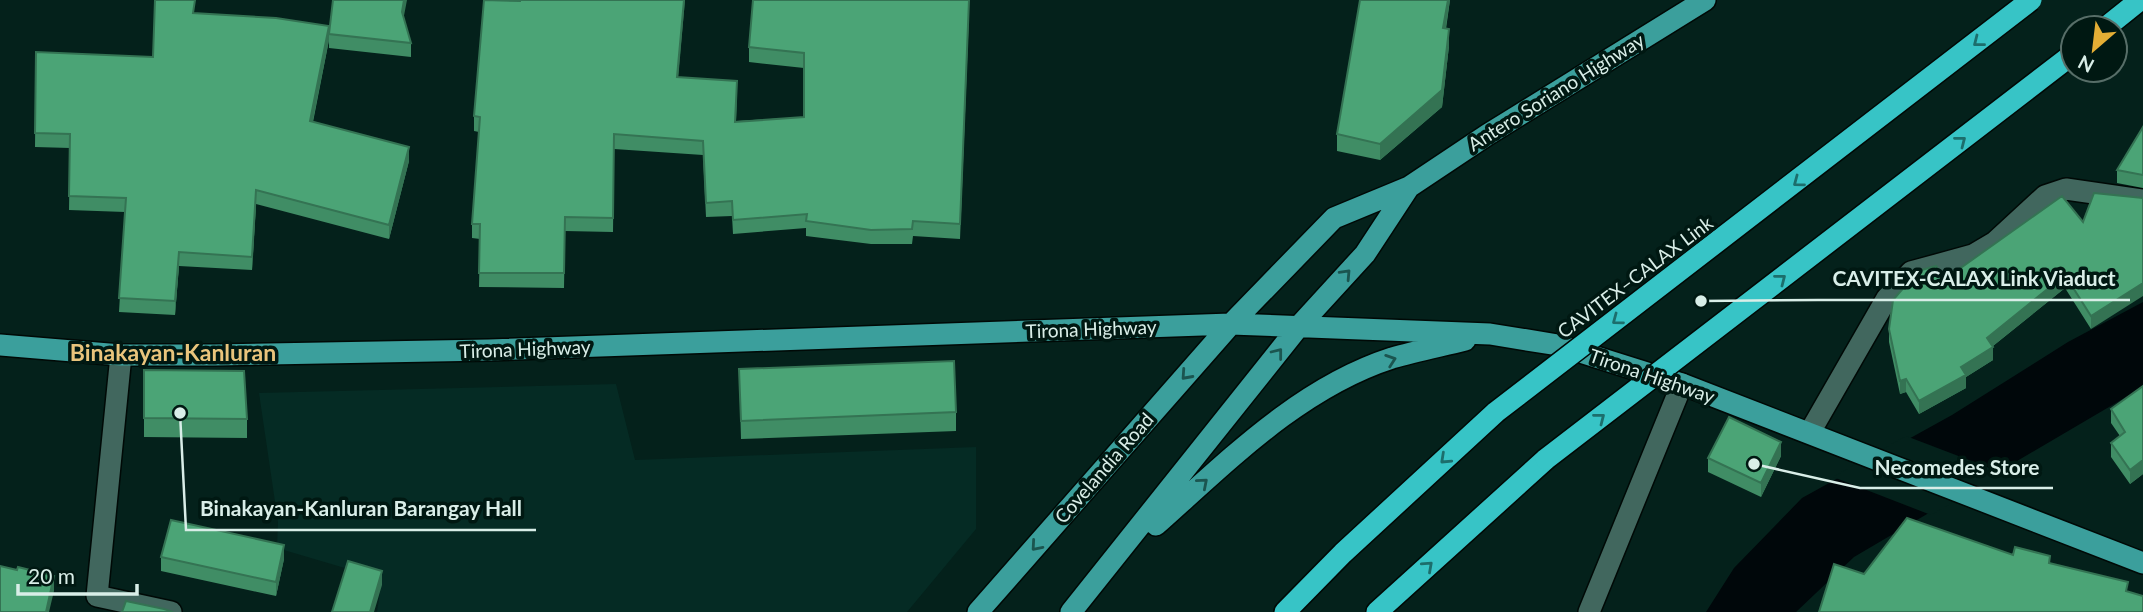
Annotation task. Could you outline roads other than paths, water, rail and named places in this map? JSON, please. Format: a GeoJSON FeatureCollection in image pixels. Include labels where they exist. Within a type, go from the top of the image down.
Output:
{"type":"FeatureCollection","features":[{"type":"Feature","properties":{"kind":"highway","name":"CAVITEX–CALAX Link"},"geometry":{"type":"LineString","coordinates":[[1285,612],[1343,553],[1496,412],[2031,0]]}},
{"type":"Feature","properties":{"kind":"highway"},"geometry":{"type":"LineString","coordinates":[[2122,14],[2140,0]]}},
{"type":"Feature","properties":{"kind":"highway"},"geometry":{"type":"LineString","coordinates":[[1377,612],[1546,459],[2059,65]]}},
{"type":"Feature","properties":{"kind":"main road","name":"Antero Soriano Highway"},"geometry":{"type":"LineString","coordinates":[[1231,324],[1334,218],[1409,187],[1487,135],[1705,0]]}},
{"type":"Feature","properties":{"kind":"main road","name":"Antero Soriano Highway"},"geometry":{"type":"LineString","coordinates":[[1300,325],[1365,254],[1409,187]]}},
{"type":"Feature","properties":{"kind":"main road","name":"Tirona Highway"},"geometry":{"type":"LineString","coordinates":[[0,345],[121,355],[489,350],[1231,324],[1490,334],[1559,345],[1682,384],[2143,563]]}},
{"type":"Feature","properties":{"kind":"main road","name":"Covelandia Road"},"geometry":{"type":"LineString","coordinates":[[978,612],[1231,324]]}},
{"type":"Feature","properties":{"kind":"main road"},"geometry":{"type":"LineString","coordinates":[[1071,612],[1115,561],[1300,325]]}},
{"type":"Feature","properties":{"kind":"main road"},"geometry":{"type":"LineString","coordinates":[[1115,561],[1254,438],[1308,398],[1391,359],[1490,334]]}},
{"type":"Feature","properties":{"kind":"street"},"geometry":{"type":"LineString","coordinates":[[1818,435],[1887,298],[1911,272],[1973,255],[1995,242],[2045,196],[2066,189],[2143,200]]}},
{"type":"Feature","properties":{"kind":"street"},"geometry":{"type":"LineString","coordinates":[[121,355],[97,596],[171,612]]}},
{"type":"Feature","properties":{"kind":"street"},"geometry":{"type":"LineString","coordinates":[[1589,612],[1682,384]]}},
{"type":"Feature","properties":{"kind":"place","name":"CAVITEX-CALAX Link Viaduct"},"geometry":{"type":"Point","coordinates":[1701,301]}},
{"type":"Feature","properties":{"kind":"place","name":"Binakayan-Kanluran Barangay Hall"},"geometry":{"type":"Point","coordinates":[180,413]}},
{"type":"Feature","properties":{"kind":"place","name":"Necomedes Store"},"geometry":{"type":"Point","coordinates":[1754,464]}},
{"type":"Feature","properties":{"kind":"district","name":"Binakayan-Kanluran"},"geometry":{"type":"Point","coordinates":[173,353]}}]}
